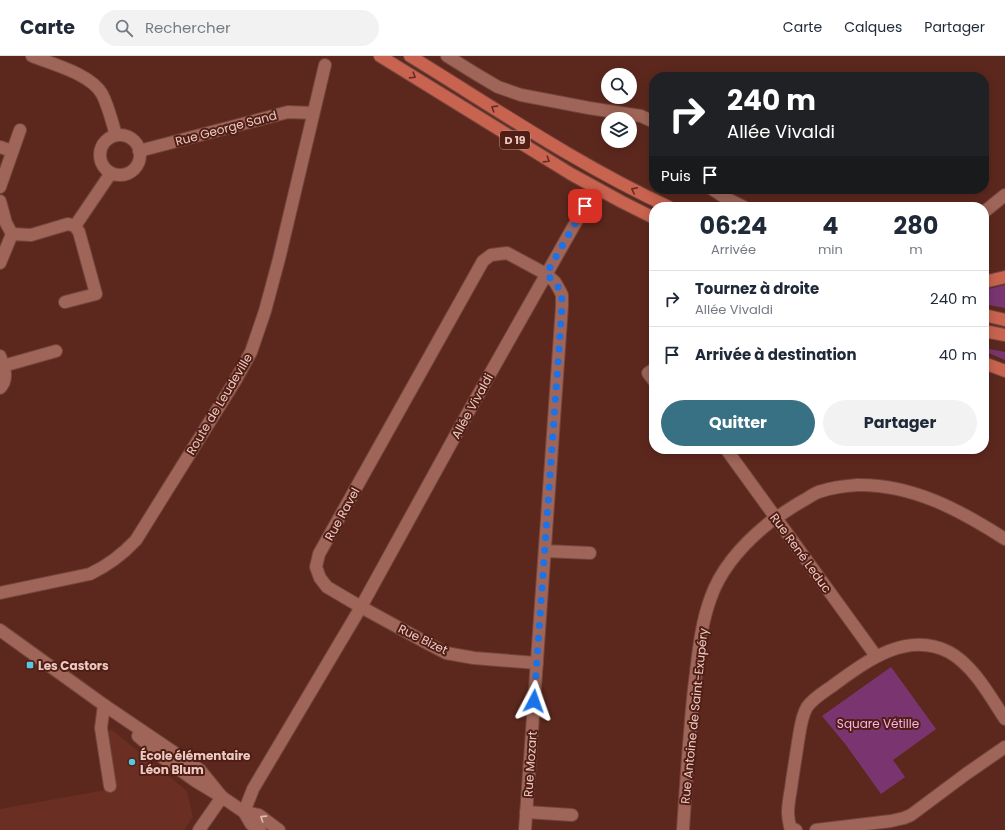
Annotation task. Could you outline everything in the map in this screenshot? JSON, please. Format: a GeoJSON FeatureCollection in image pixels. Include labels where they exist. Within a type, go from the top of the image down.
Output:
{"type":"FeatureCollection","features":[{"type":"Feature","properties":{"kind":"main road","name":"D 19"},"geometry":{"type":"LineString","coordinates":[[380,56],[571,174],[649,216]]}},
{"type":"Feature","properties":{"kind":"main road","name":"D 19"},"geometry":{"type":"LineString","coordinates":[[410,56],[569,155],[659,202]]}},
{"type":"Feature","properties":{"kind":"main road"},"geometry":{"type":"LineString","coordinates":[[989,281],[1005,277]]}},
{"type":"Feature","properties":{"kind":"main road"},"geometry":{"type":"LineString","coordinates":[[989,316],[1005,320]]}},
{"type":"Feature","properties":{"kind":"main road"},"geometry":{"type":"LineString","coordinates":[[989,332],[1005,335]]}},
{"type":"Feature","properties":{"kind":"main road"},"geometry":{"type":"LineString","coordinates":[[989,365],[1005,371]]}},
{"type":"Feature","properties":{"kind":"street"},"geometry":{"type":"LineString","coordinates":[[32,56],[79,75],[93,83],[102,94],[116,135]]}},
{"type":"Feature","properties":{"kind":"street"},"geometry":{"type":"LineString","coordinates":[[447,56],[498,87],[521,95],[641,116],[649,120]]}},
{"type":"Feature","properties":{"kind":"street","name":"Route de Leudeville"},"geometry":{"type":"LineString","coordinates":[[0,593],[90,574],[115,560],[126,551],[136,540],[235,381],[251,352],[265,311],[279,259],[325,65]]}},
{"type":"Feature","properties":{"kind":"street","name":"Rue George Sand"},"geometry":{"type":"LineString","coordinates":[[139,151],[288,112],[313,113]]}},
{"type":"Feature","properties":{"kind":"street"},"geometry":{"type":"LineString","coordinates":[[0,187],[20,130]]}},
{"type":"Feature","properties":{"kind":"street"},"geometry":{"type":"LineString","coordinates":[[116,135],[125,135],[131,138],[135,141],[139,151],[140,156],[136,166],[131,171],[124,174],[117,175],[111,173],[101,162],[100,149],[103,143],[110,137],[116,135]]}},
{"type":"Feature","properties":{"kind":"street"},"geometry":{"type":"LineString","coordinates":[[0,147],[12,151]]}},
{"type":"Feature","properties":{"kind":"street"},"geometry":{"type":"LineString","coordinates":[[75,226],[111,173]]}},
{"type":"Feature","properties":{"kind":"street"},"geometry":{"type":"LineString","coordinates":[[721,194],[735,202]]}},
{"type":"Feature","properties":{"kind":"street"},"geometry":{"type":"LineString","coordinates":[[989,208],[1005,195]]}},
{"type":"Feature","properties":{"kind":"street"},"geometry":{"type":"LineString","coordinates":[[0,201],[6,223],[12,234]]}},
{"type":"Feature","properties":{"kind":"street","name":"Allée Vivaldi"},"geometry":{"type":"LineString","coordinates":[[362,607],[465,418],[585,206]]}},
{"type":"Feature","properties":{"kind":"street"},"geometry":{"type":"LineString","coordinates":[[12,234],[31,235],[68,224],[75,226],[96,294],[65,302]]}},
{"type":"Feature","properties":{"kind":"street"},"geometry":{"type":"LineString","coordinates":[[0,263],[12,234]]}},
{"type":"Feature","properties":{"kind":"street","name":"Rue Ravel"},"geometry":{"type":"LineString","coordinates":[[362,607],[327,587],[320,578],[316,567],[319,554],[484,261],[491,256],[507,253],[546,274]]}},
{"type":"Feature","properties":{"kind":"street","name":"Rue Mozart"},"geometry":{"type":"LineString","coordinates":[[524,830],[562,306],[562,295],[559,289],[555,282],[546,274]]}},
{"type":"Feature","properties":{"kind":"street"},"geometry":{"type":"LineString","coordinates":[[0,388],[4,384],[5,378],[2,361],[56,351]]}},
{"type":"Feature","properties":{"kind":"street","name":"Rue René Leduc"},"geometry":{"type":"LineString","coordinates":[[730,454],[876,656]]}},
{"type":"Feature","properties":{"kind":"street","name":"Rue Antoine de Saint-Exupéry"},"geometry":{"type":"LineString","coordinates":[[682,830],[691,715],[699,646],[706,611],[716,585],[727,566],[749,540],[787,510],[820,491],[838,487],[867,485],[911,491],[930,498],[966,515],[1005,539]]}},
{"type":"Feature","properties":{"kind":"street"},"geometry":{"type":"LineString","coordinates":[[545,551],[590,553]]}},
{"type":"Feature","properties":{"kind":"street"},"geometry":{"type":"LineString","coordinates":[[244,812],[253,789],[362,607]]}},
{"type":"Feature","properties":{"kind":"street","name":"Rue Bizet"},"geometry":{"type":"LineString","coordinates":[[362,607],[446,652],[474,658],[537,663]]}},
{"type":"Feature","properties":{"kind":"street"},"geometry":{"type":"LineString","coordinates":[[0,630],[104,705],[200,770],[222,797],[244,812],[258,815],[279,830]]}},
{"type":"Feature","properties":{"kind":"street"},"geometry":{"type":"LineString","coordinates":[[796,830],[790,827],[788,812],[800,728],[807,708],[816,698],[848,674],[876,656],[889,650],[915,644],[940,648],[949,652],[960,659],[968,667],[1005,719]]}},
{"type":"Feature","properties":{"kind":"street"},"geometry":{"type":"LineString","coordinates":[[104,705],[101,728],[110,786]]}},
{"type":"Feature","properties":{"kind":"street"},"geometry":{"type":"LineString","coordinates":[[816,830],[891,822],[911,815],[1005,747]]}},
{"type":"Feature","properties":{"kind":"street"},"geometry":{"type":"LineString","coordinates":[[199,830],[222,797]]}},
{"type":"Feature","properties":{"kind":"street"},"geometry":{"type":"LineString","coordinates":[[244,812],[251,824],[260,830]]}},
{"type":"Feature","properties":{"kind":"street"},"geometry":{"type":"LineString","coordinates":[[526,812],[572,814]]}},
{"type":"Feature","properties":{"kind":"shaded area","name":"École élémentaire Léon Blum"},"geometry":{"type":"Polygon","coordinates":[[[111,729],[187,791],[193,817],[184,830],[0,830],[0,809],[117,788],[108,735],[111,729]]]}},
{"type":"Feature","properties":{"kind":"green space"},"geometry":{"type":"Polygon","coordinates":[[[1005,285],[1005,308],[989,305],[989,289],[1005,285]]]}},
{"type":"Feature","properties":{"kind":"green space"},"geometry":{"type":"Polygon","coordinates":[[[989,349],[1005,352],[1005,360],[989,353],[989,349]]]}},
{"type":"Feature","properties":{"kind":"green space","name":"Square Vétille"},"geometry":{"type":"Polygon","coordinates":[[[891,667],[936,729],[893,760],[905,777],[881,794],[846,745],[822,716],[891,667]]]}},
{"type":"Feature","properties":{"kind":"place","name":"Les Castors"},"geometry":{"type":"Point","coordinates":[30,665]}},
{"type":"Feature","properties":{"kind":"place","name":"École élémentaire Léon Blum"},"geometry":{"type":"Point","coordinates":[132,762]}},
{"type":"Feature","properties":{"kind":"route"},"geometry":{"type":"LineString","coordinates":[[534,701],[562,306],[562,295],[555,282],[546,274],[585,206]]}}]}
